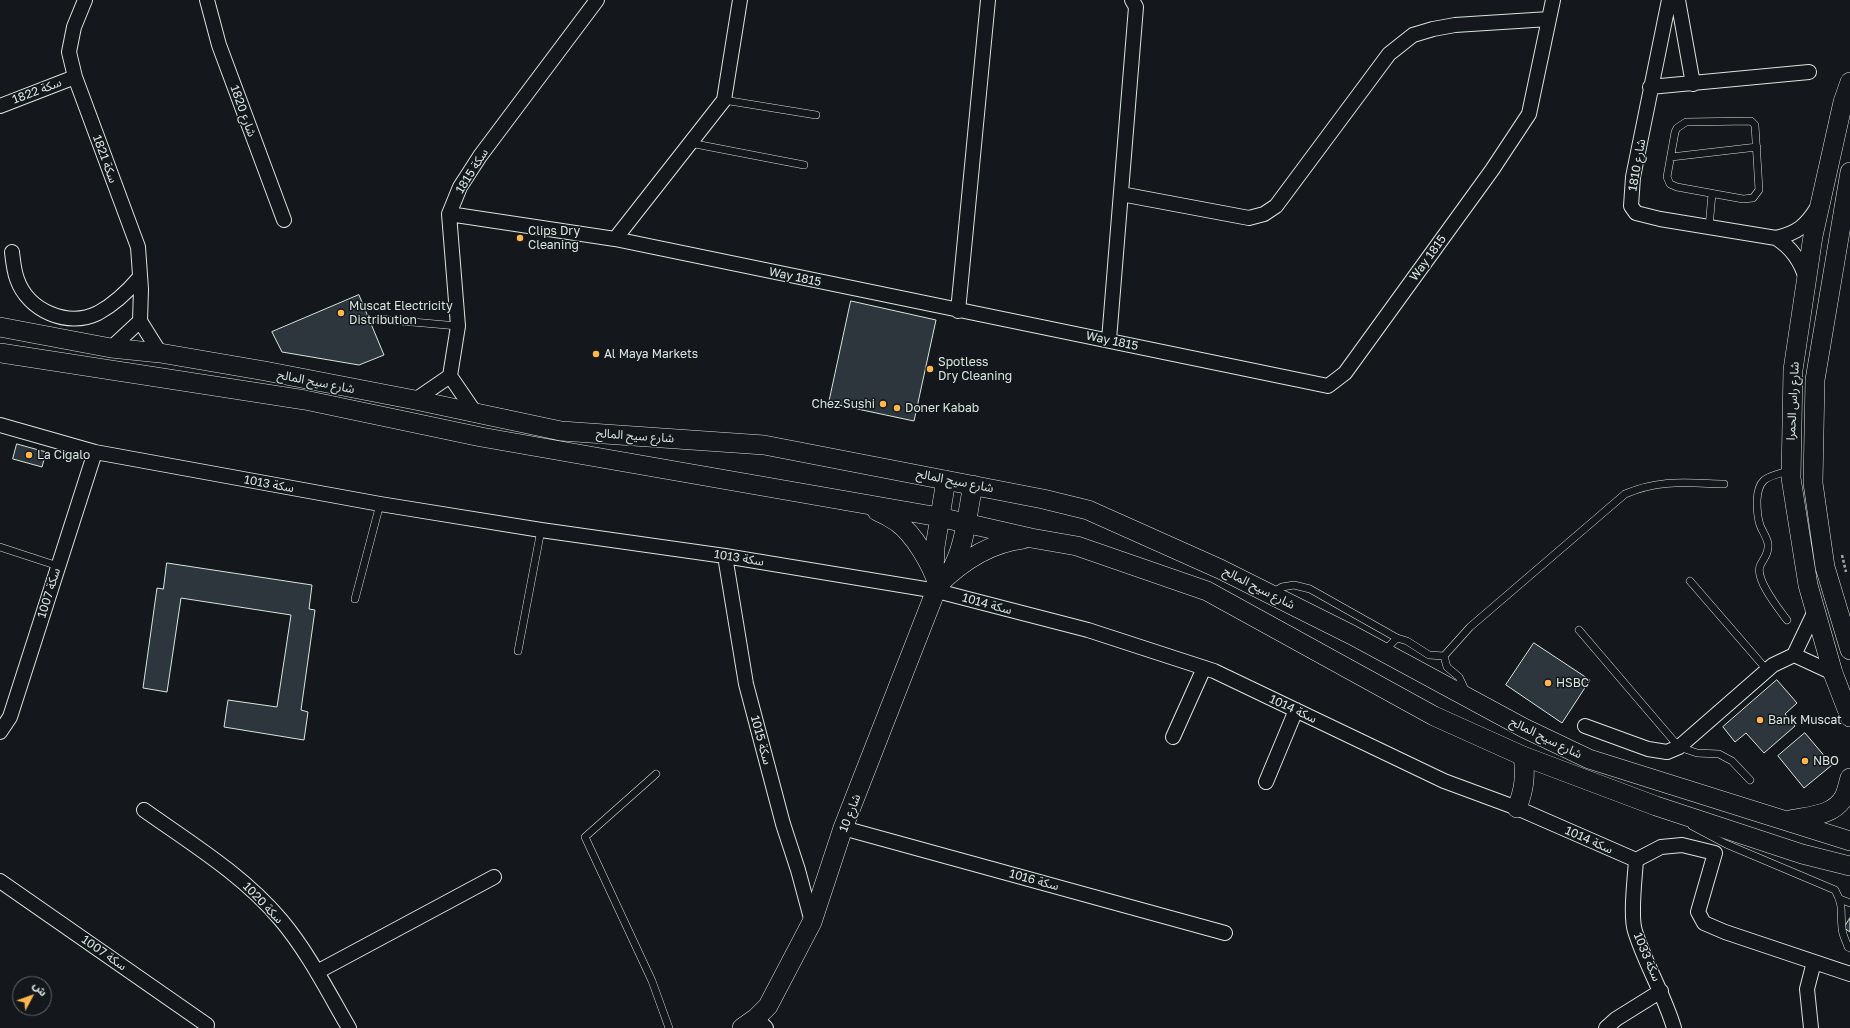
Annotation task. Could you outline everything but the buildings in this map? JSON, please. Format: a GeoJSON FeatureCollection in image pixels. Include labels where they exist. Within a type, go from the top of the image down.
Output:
{"type":"FeatureCollection","features":[{"type":"Feature","properties":{"kind":"street","name":"سكة 1821"},"geometry":{"type":"LineString","coordinates":[[85,0],[74,27],[69,52],[75,77],[138,247],[140,321]]}},
{"type":"Feature","properties":{"kind":"street","name":"1820 شارع"},"geometry":{"type":"LineString","coordinates":[[207,0],[219,46],[284,220]]}},
{"type":"Feature","properties":{"kind":"street","name":"سكة 1815"},"geometry":{"type":"LineString","coordinates":[[450,376],[458,326],[449,214],[460,187],[480,156],[597,0]]}},
{"type":"Feature","properties":{"kind":"street"},"geometry":{"type":"LineString","coordinates":[[614,239],[724,100],[740,0]]}},
{"type":"Feature","properties":{"kind":"street"},"geometry":{"type":"LineString","coordinates":[[958,311],[988,0]]}},
{"type":"Feature","properties":{"kind":"street"},"geometry":{"type":"LineString","coordinates":[[1108,340],[1136,7],[1132,0]]}},
{"type":"Feature","properties":{"kind":"street","name":"Way 1815"},"geometry":{"type":"LineString","coordinates":[[449,214],[614,239],[1328,386],[1344,373],[1487,176],[1529,114],[1553,0]]}},
{"type":"Feature","properties":{"kind":"street","name":"شارع 1810"},"geometry":{"type":"LineString","coordinates":[[1669,0],[1650,87],[1633,177],[1631,206],[1636,213],[1648,216],[1776,238],[1785,243],[1795,254],[1807,280]]}},
{"type":"Feature","properties":{"kind":"street"},"geometry":{"type":"LineString","coordinates":[[1678,0],[1692,84]]}},
{"type":"Feature","properties":{"kind":"street"},"geometry":{"type":"LineString","coordinates":[[1120,194],[1249,218],[1264,214],[1276,206],[1368,79],[1389,54],[1413,35],[1455,24],[1549,19]]}},
{"type":"Feature","properties":{"kind":"street"},"geometry":{"type":"LineString","coordinates":[[1650,87],[1809,72]]}},
{"type":"Feature","properties":{"kind":"street","name":"سكة 1822"},"geometry":{"type":"LineString","coordinates":[[0,106],[75,77]]}},
{"type":"Feature","properties":{"kind":"street","name":"شارع راس الحمرا"},"geometry":{"type":"LineString","coordinates":[[1850,82],[1843,102],[1813,236],[1793,370],[1790,478],[1808,585],[1832,673],[1850,717]]}},
{"type":"Feature","properties":{"kind":"street","name":"شارع راس الحمرا"},"geometry":{"type":"LineString","coordinates":[[1850,172],[1815,380],[1813,483],[1825,567],[1847,631],[1850,650]]}},
{"type":"Feature","properties":{"kind":"street","name":"شارع 1810"},"geometry":{"type":"LineString","coordinates":[[1776,238],[1793,234],[1803,226],[1810,218],[1822,198]]}},
{"type":"Feature","properties":{"kind":"street"},"geometry":{"type":"LineString","coordinates":[[12,252],[17,280],[26,295],[40,309],[52,315],[69,319],[83,318],[110,306],[124,295],[140,277]]}},
{"type":"Feature","properties":{"kind":"street"},"geometry":{"type":"LineString","coordinates":[[111,348],[140,321],[160,353]]}},
{"type":"Feature","properties":{"kind":"street","name":"شارع سيح المالح"},"geometry":{"type":"LineString","coordinates":[[0,327],[111,348],[160,353],[415,400],[561,431],[764,445],[973,485],[1088,510],[1220,569],[1383,652],[1524,728],[1589,759],[1850,841]]}},
{"type":"Feature","properties":{"kind":"street","name":"شارع سيح المالح"},"geometry":{"type":"LineString","coordinates":[[0,353],[305,400],[480,437],[939,517],[1031,538],[1078,546],[1207,591],[1434,716],[1524,756],[1656,806],[1802,854],[1850,866]]}},
{"type":"Feature","properties":{"kind":"street"},"geometry":{"type":"LineString","coordinates":[[415,400],[450,376],[476,414]]}},
{"type":"Feature","properties":{"kind":"street","name":"سكة 1013"},"geometry":{"type":"LineString","coordinates":[[0,425],[95,452],[380,504],[541,530],[725,556],[939,581]]}},
{"type":"Feature","properties":{"kind":"street","name":"سكة 1007"},"geometry":{"type":"LineString","coordinates":[[0,732],[10,717],[95,452]]}},
{"type":"Feature","properties":{"kind":"street"},"geometry":{"type":"LineString","coordinates":[[939,581],[934,561],[939,517],[946,480]]}},
{"type":"Feature","properties":{"kind":"street","name":"شارع 10"},"geometry":{"type":"LineString","coordinates":[[755,1025],[768,1006],[812,922],[843,828],[939,581],[954,565],[973,485]]}},
{"type":"Feature","properties":{"kind":"street"},"geometry":{"type":"LineString","coordinates":[[867,505],[897,522],[910,534],[939,581]]}},
{"type":"Feature","properties":{"kind":"street"},"geometry":{"type":"LineString","coordinates":[[939,581],[980,551],[1008,542],[1031,538]]}},
{"type":"Feature","properties":{"kind":"street","name":"سكة 1015"},"geometry":{"type":"LineString","coordinates":[[725,556],[746,684],[783,824],[798,870],[812,922]]}},
{"type":"Feature","properties":{"kind":"street","name":"سكة 1014"},"geometry":{"type":"LineString","coordinates":[[939,581],[1214,671],[1444,781],[1517,808],[1636,860]]}},
{"type":"Feature","properties":{"kind":"street"},"geometry":{"type":"LineString","coordinates":[[1585,726],[1648,749],[1667,752],[1678,747],[1767,670],[1794,655],[1816,612]]}},
{"type":"Feature","properties":{"kind":"street"},"geometry":{"type":"LineString","coordinates":[[1794,655],[1832,673]]}},
{"type":"Feature","properties":{"kind":"street"},"geometry":{"type":"LineString","coordinates":[[1173,737],[1204,668]]}},
{"type":"Feature","properties":{"kind":"street"},"geometry":{"type":"LineString","coordinates":[[1266,782],[1296,710]]}},
{"type":"Feature","properties":{"kind":"street"},"geometry":{"type":"LineString","coordinates":[[1517,808],[1523,791],[1526,774],[1524,756]]}},
{"type":"Feature","properties":{"kind":"street"},"geometry":{"type":"LineString","coordinates":[[1787,820],[1820,814],[1837,806],[1844,797],[1850,778]]}},
{"type":"Feature","properties":{"kind":"street","name":"سكة 1020"},"geometry":{"type":"LineString","coordinates":[[144,810],[232,871],[281,920],[317,972],[349,1028]]}},
{"type":"Feature","properties":{"kind":"street","name":"سكة 1016"},"geometry":{"type":"LineString","coordinates":[[843,828],[1225,933]]}},
{"type":"Feature","properties":{"kind":"street"},"geometry":{"type":"LineString","coordinates":[[1636,860],[1661,847],[1682,845],[1715,853],[1698,912],[1704,922],[1725,932],[1850,974]]}},
{"type":"Feature","properties":{"kind":"street","name":"سكة 1033"},"geometry":{"type":"LineString","coordinates":[[1636,860],[1634,930],[1661,991],[1674,1028]]}},
{"type":"Feature","properties":{"kind":"street"},"geometry":{"type":"LineString","coordinates":[[317,972],[494,877]]}},
{"type":"Feature","properties":{"kind":"street","name":"سكة 1007"},"geometry":{"type":"LineString","coordinates":[[0,880],[208,1025]]}},
{"type":"Feature","properties":{"kind":"street"},"geometry":{"type":"LineString","coordinates":[[1811,1028],[1807,989],[1814,962]]}},
{"type":"Feature","properties":{"kind":"street"},"geometry":{"type":"LineString","coordinates":[[1606,1028],[1616,1019],[1661,991]]}},
{"type":"Feature","properties":{"kind":"lane"},"geometry":{"type":"LineString","coordinates":[[724,100],[816,115]]}},
{"type":"Feature","properties":{"kind":"lane"},"geometry":{"type":"LineString","coordinates":[[1751,121],[1755,125],[1759,190],[1753,198],[1743,199],[1712,194],[1670,184],[1667,177],[1671,157],[1675,132],[1677,128],[1686,122],[1751,121]]}},
{"type":"Feature","properties":{"kind":"lane"},"geometry":{"type":"LineString","coordinates":[[690,142],[804,165]]}},
{"type":"Feature","properties":{"kind":"lane"},"geometry":{"type":"LineString","coordinates":[[1671,157],[1757,147]]}},
{"type":"Feature","properties":{"kind":"lane"},"geometry":{"type":"LineString","coordinates":[[1709,227],[1712,194]]}},
{"type":"Feature","properties":{"kind":"lane"},"geometry":{"type":"LineString","coordinates":[[378,319],[458,326]]}},
{"type":"Feature","properties":{"kind":"lane"},"geometry":{"type":"LineString","coordinates":[[1787,620],[1760,577],[1760,566],[1766,558],[1768,545],[1756,512],[1760,482],[1766,478],[1791,470]]}},
{"type":"Feature","properties":{"kind":"lane"},"geometry":{"type":"LineString","coordinates":[[1444,656],[1470,627],[1625,494],[1644,486],[1671,482],[1724,484]]}},
{"type":"Feature","properties":{"kind":"lane"},"geometry":{"type":"LineString","coordinates":[[355,599],[380,504]]}},
{"type":"Feature","properties":{"kind":"lane"},"geometry":{"type":"LineString","coordinates":[[518,651],[541,530]]}},
{"type":"Feature","properties":{"kind":"lane"},"geometry":{"type":"LineString","coordinates":[[0,547],[58,566]]}},
{"type":"Feature","properties":{"kind":"lane"},"geometry":{"type":"LineString","coordinates":[[1690,581],[1767,670]]}},
{"type":"Feature","properties":{"kind":"lane"},"geometry":{"type":"LineString","coordinates":[[1270,594],[1282,587],[1294,585],[1310,589],[1397,638],[1407,641],[1429,655],[1444,656]]}},
{"type":"Feature","properties":{"kind":"lane"},"geometry":{"type":"LineString","coordinates":[[1579,630],[1678,747],[1697,753],[1720,754],[1732,761],[1750,780]]}},
{"type":"Feature","properties":{"kind":"lane"},"geometry":{"type":"LineString","coordinates":[[1383,652],[1397,638]]}},
{"type":"Feature","properties":{"kind":"lane"},"geometry":{"type":"LineString","coordinates":[[1444,656],[1447,667],[1459,677],[1468,698]]}},
{"type":"Feature","properties":{"kind":"lane"},"geometry":{"type":"LineString","coordinates":[[656,774],[585,836],[652,981],[669,1028]]}},
{"type":"Feature","properties":{"kind":"lane"},"geometry":{"type":"LineString","coordinates":[[1656,806],[1726,844],[1835,890],[1840,899],[1843,914],[1842,929],[1848,947],[1850,948]]}},
{"type":"Feature","properties":{"kind":"lane"},"geometry":{"type":"LineString","coordinates":[[1840,899],[1850,903]]}},
{"type":"Feature","properties":{"kind":"path"},"geometry":{"type":"LineString","coordinates":[[1841,552],[1847,579]]}},
{"type":"Feature","properties":{"kind":"place","name":"Clips Dry Cleaning"},"geometry":{"type":"Point","coordinates":[520,238]}},
{"type":"Feature","properties":{"kind":"place","name":"Muscat Electricity Distribution"},"geometry":{"type":"Point","coordinates":[341,313]}},
{"type":"Feature","properties":{"kind":"place","name":"Al Maya Markets"},"geometry":{"type":"Point","coordinates":[596,354]}},
{"type":"Feature","properties":{"kind":"place","name":"Spotless Dry Cleaning"},"geometry":{"type":"Point","coordinates":[930,369]}},
{"type":"Feature","properties":{"kind":"place","name":"Chez Sushi"},"geometry":{"type":"Point","coordinates":[883,404]}},
{"type":"Feature","properties":{"kind":"place","name":"Doner Kabab"},"geometry":{"type":"Point","coordinates":[897,408]}},
{"type":"Feature","properties":{"kind":"place","name":"La Cigalo"},"geometry":{"type":"Point","coordinates":[29,455]}},
{"type":"Feature","properties":{"kind":"place","name":"HSBC"},"geometry":{"type":"Point","coordinates":[1548,683]}},
{"type":"Feature","properties":{"kind":"place","name":"Bank Muscat"},"geometry":{"type":"Point","coordinates":[1760,720]}},
{"type":"Feature","properties":{"kind":"place","name":"NBO"},"geometry":{"type":"Point","coordinates":[1805,761]}}]}
